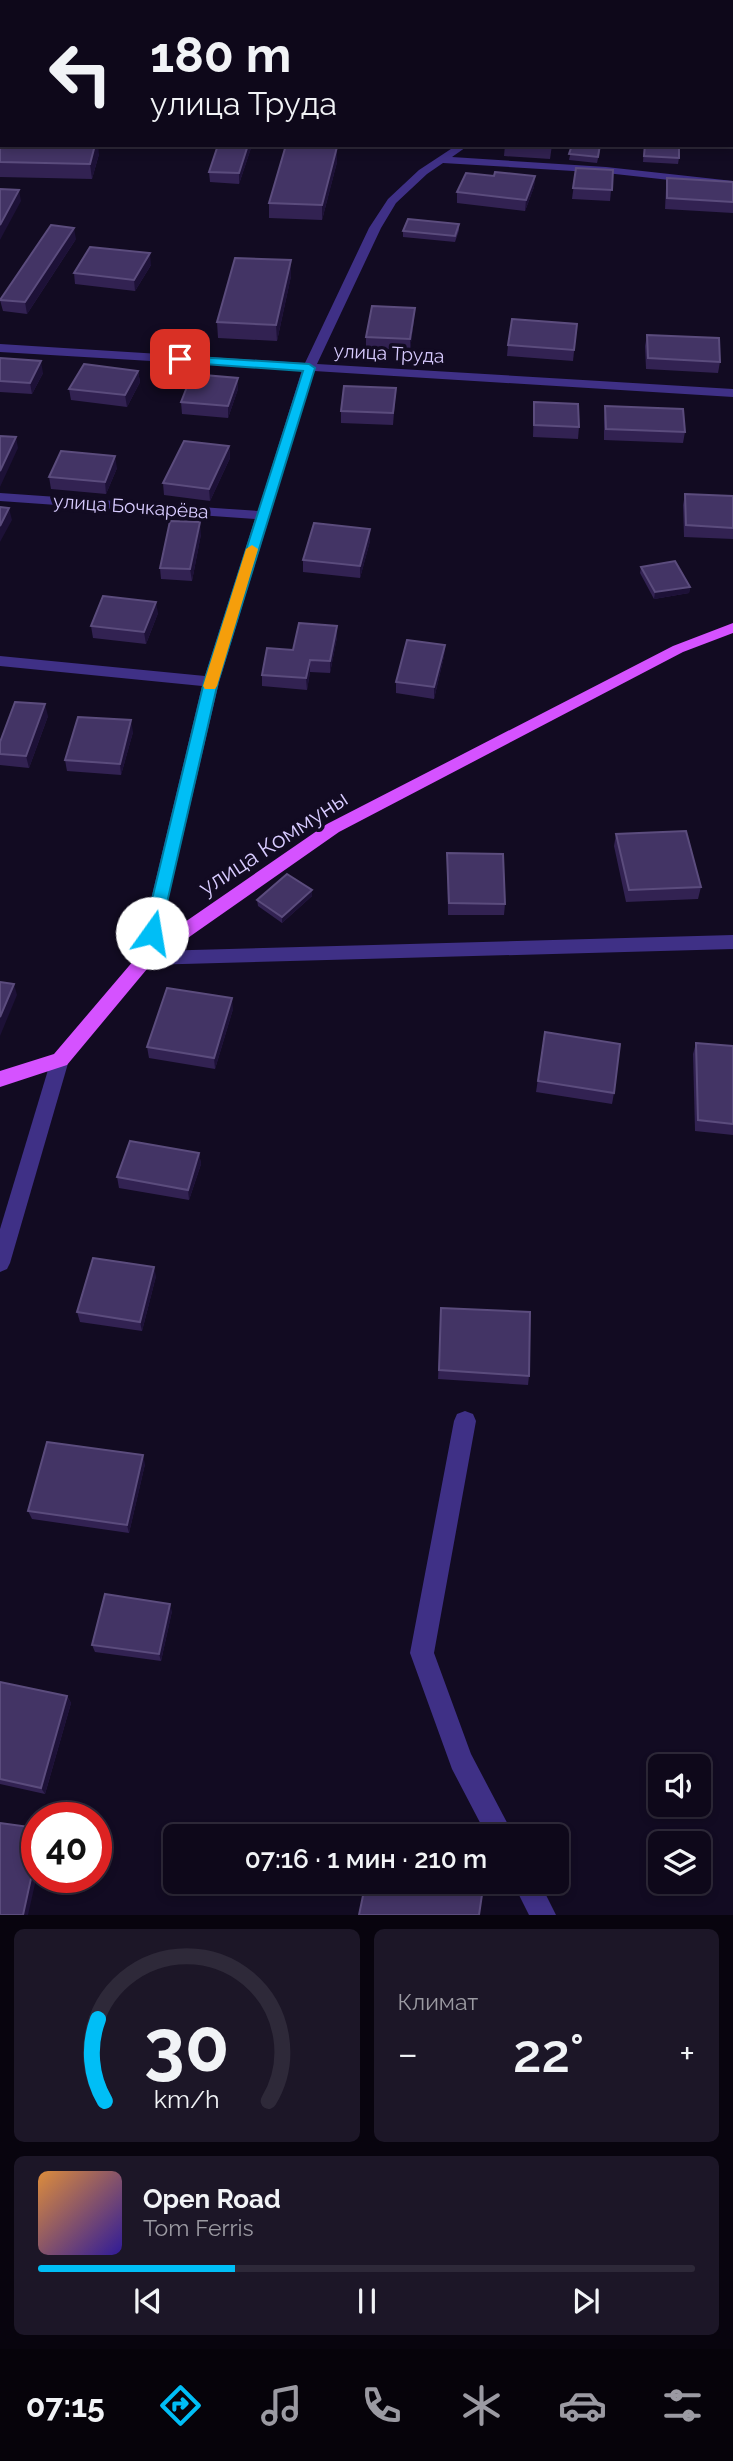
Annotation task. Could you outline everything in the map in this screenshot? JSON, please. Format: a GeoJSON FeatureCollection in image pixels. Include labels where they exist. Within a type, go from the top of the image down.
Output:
{"type":"FeatureCollection","features":[{"type":"Feature","properties":{"kind":"main road","name":"улица Коммуны"},"geometry":{"type":"LineString","coordinates":[[146,958],[333,828],[678,649],[733,628]]}},
{"type":"Feature","properties":{"kind":"main road"},"geometry":{"type":"LineString","coordinates":[[0,1079],[60,1060],[146,958]]}},
{"type":"Feature","properties":{"kind":"street"},"geometry":{"type":"LineString","coordinates":[[461,147],[423,172],[393,201],[375,228],[309,368],[211,682],[146,958],[733,942]]}},
{"type":"Feature","properties":{"kind":"street"},"geometry":{"type":"LineString","coordinates":[[443,160],[606,170],[733,184]]}},
{"type":"Feature","properties":{"kind":"street","name":"улица Труда"},"geometry":{"type":"LineString","coordinates":[[0,348],[733,393]]}},
{"type":"Feature","properties":{"kind":"street","name":"улица Бочкарёва"},"geometry":{"type":"LineString","coordinates":[[0,497],[263,515]]}},
{"type":"Feature","properties":{"kind":"street"},"geometry":{"type":"LineString","coordinates":[[0,661],[211,682]]}},
{"type":"Feature","properties":{"kind":"street"},"geometry":{"type":"LineString","coordinates":[[0,1262],[60,1060]]}},
{"type":"Feature","properties":{"kind":"street"},"geometry":{"type":"LineString","coordinates":[[465,1421],[422,1653],[461,1760],[495,1824]]}},
{"type":"Feature","properties":{"kind":"street"},"geometry":{"type":"LineString","coordinates":[[532,1894],[543,1915]]}},
{"type":"Feature","properties":{"kind":"building"},"geometry":{"type":"Polygon","coordinates":[[[0,147],[94,147],[90,164],[0,162],[0,147]]]}},
{"type":"Feature","properties":{"kind":"building"},"geometry":{"type":"Polygon","coordinates":[[[217,147],[247,147],[239,173],[209,172],[217,147]]]}},
{"type":"Feature","properties":{"kind":"building"},"geometry":{"type":"Polygon","coordinates":[[[285,147],[337,147],[322,205],[269,203],[285,147]]]}},
{"type":"Feature","properties":{"kind":"building"},"geometry":{"type":"Polygon","coordinates":[[[571,147],[600,147],[598,157],[569,154],[571,147]]]}},
{"type":"Feature","properties":{"kind":"building"},"geometry":{"type":"Polygon","coordinates":[[[645,147],[679,147],[679,158],[644,156],[645,147]]]}},
{"type":"Feature","properties":{"kind":"building"},"geometry":{"type":"Polygon","coordinates":[[[576,168],[613,170],[612,190],[573,188],[576,168]]]}},
{"type":"Feature","properties":{"kind":"building"},"geometry":{"type":"Polygon","coordinates":[[[495,172],[535,176],[526,200],[457,192],[466,173],[494,176],[495,172]]]}},
{"type":"Feature","properties":{"kind":"building"},"geometry":{"type":"Polygon","coordinates":[[[667,178],[733,182],[733,202],[667,198],[667,178]]]}},
{"type":"Feature","properties":{"kind":"building"},"geometry":{"type":"Polygon","coordinates":[[[0,189],[19,190],[0,225],[0,189]]]}},
{"type":"Feature","properties":{"kind":"building"},"geometry":{"type":"Polygon","coordinates":[[[408,219],[459,224],[455,236],[403,231],[408,219]]]}},
{"type":"Feature","properties":{"kind":"building"},"geometry":{"type":"Polygon","coordinates":[[[51,225],[74,228],[25,302],[0,300],[51,225]]]}},
{"type":"Feature","properties":{"kind":"building"},"geometry":{"type":"Polygon","coordinates":[[[90,247],[150,253],[134,280],[74,273],[90,247]]]}},
{"type":"Feature","properties":{"kind":"building"},"geometry":{"type":"Polygon","coordinates":[[[235,258],[291,260],[276,325],[217,322],[235,258]]]}},
{"type":"Feature","properties":{"kind":"building"},"geometry":{"type":"Polygon","coordinates":[[[372,306],[415,308],[410,339],[366,337],[372,306]]]}},
{"type":"Feature","properties":{"kind":"building"},"geometry":{"type":"Polygon","coordinates":[[[512,319],[577,324],[574,350],[508,345],[512,319]]]}},
{"type":"Feature","properties":{"kind":"building"},"geometry":{"type":"Polygon","coordinates":[[[647,335],[719,338],[720,362],[648,358],[647,335]]]}},
{"type":"Feature","properties":{"kind":"building"},"geometry":{"type":"Polygon","coordinates":[[[0,358],[41,361],[30,383],[0,381],[0,358]]]}},
{"type":"Feature","properties":{"kind":"building"},"geometry":{"type":"Polygon","coordinates":[[[84,364],[138,371],[125,395],[69,389],[84,364]]]}},
{"type":"Feature","properties":{"kind":"building"},"geometry":{"type":"Polygon","coordinates":[[[192,374],[238,378],[228,406],[181,402],[192,374]]]}},
{"type":"Feature","properties":{"kind":"building"},"geometry":{"type":"Polygon","coordinates":[[[344,386],[396,388],[393,413],[341,411],[344,386]]]}},
{"type":"Feature","properties":{"kind":"building"},"geometry":{"type":"Polygon","coordinates":[[[534,402],[578,404],[579,427],[534,425],[534,402]]]}},
{"type":"Feature","properties":{"kind":"building"},"geometry":{"type":"Polygon","coordinates":[[[605,406],[683,409],[685,432],[606,429],[605,406]]]}},
{"type":"Feature","properties":{"kind":"building"},"geometry":{"type":"Polygon","coordinates":[[[0,436],[16,437],[0,471],[0,436]]]}},
{"type":"Feature","properties":{"kind":"building"},"geometry":{"type":"Polygon","coordinates":[[[184,441],[229,446],[209,489],[163,483],[184,441]]]}},
{"type":"Feature","properties":{"kind":"building"},"geometry":{"type":"Polygon","coordinates":[[[61,451],[115,456],[105,482],[49,477],[61,451]]]}},
{"type":"Feature","properties":{"kind":"building"},"geometry":{"type":"Polygon","coordinates":[[[685,494],[733,496],[733,528],[686,525],[685,494]]]}},
{"type":"Feature","properties":{"kind":"building"},"geometry":{"type":"Polygon","coordinates":[[[0,507],[9,508],[0,526],[0,507]]]}},
{"type":"Feature","properties":{"kind":"building"},"geometry":{"type":"Polygon","coordinates":[[[170,521],[200,522],[190,569],[160,568],[170,521]]]}},
{"type":"Feature","properties":{"kind":"building"},"geometry":{"type":"Polygon","coordinates":[[[314,523],[370,529],[360,566],[303,560],[314,523]]]}},
{"type":"Feature","properties":{"kind":"building"},"geometry":{"type":"Polygon","coordinates":[[[675,561],[690,587],[655,592],[641,567],[675,561]]]}},
{"type":"Feature","properties":{"kind":"building"},"geometry":{"type":"Polygon","coordinates":[[[103,596],[156,602],[144,632],[91,626],[103,596]]]}},
{"type":"Feature","properties":{"kind":"building"},"geometry":{"type":"Polygon","coordinates":[[[299,623],[337,626],[330,661],[310,660],[306,678],[262,675],[267,648],[293,650],[299,623]]]}},
{"type":"Feature","properties":{"kind":"building"},"geometry":{"type":"Polygon","coordinates":[[[407,640],[445,645],[434,687],[396,682],[407,640]]]}},
{"type":"Feature","properties":{"kind":"building"},"geometry":{"type":"Polygon","coordinates":[[[15,702],[45,704],[26,756],[0,754],[0,742],[15,702]]]}},
{"type":"Feature","properties":{"kind":"building"},"geometry":{"type":"Polygon","coordinates":[[[78,717],[131,720],[120,764],[65,760],[78,717]]]}},
{"type":"Feature","properties":{"kind":"building"},"geometry":{"type":"Polygon","coordinates":[[[686,831],[701,887],[629,890],[616,834],[686,831]]]}},
{"type":"Feature","properties":{"kind":"building"},"geometry":{"type":"Polygon","coordinates":[[[447,853],[503,854],[505,904],[449,903],[447,853]]]}},
{"type":"Feature","properties":{"kind":"building"},"geometry":{"type":"Polygon","coordinates":[[[287,874],[312,890],[282,917],[257,900],[287,874]]]}},
{"type":"Feature","properties":{"kind":"building"},"geometry":{"type":"Polygon","coordinates":[[[0,982],[14,984],[0,1017],[0,982]]]}},
{"type":"Feature","properties":{"kind":"building"},"geometry":{"type":"Polygon","coordinates":[[[167,988],[232,998],[214,1058],[147,1047],[167,988]]]}},
{"type":"Feature","properties":{"kind":"building"},"geometry":{"type":"Polygon","coordinates":[[[545,1032],[620,1044],[614,1093],[538,1081],[545,1032]]]}},
{"type":"Feature","properties":{"kind":"building"},"geometry":{"type":"Polygon","coordinates":[[[696,1043],[733,1046],[733,1124],[698,1120],[696,1043]]]}},
{"type":"Feature","properties":{"kind":"building"},"geometry":{"type":"Polygon","coordinates":[[[130,1141],[199,1153],[188,1190],[117,1177],[130,1141]]]}},
{"type":"Feature","properties":{"kind":"building"},"geometry":{"type":"Polygon","coordinates":[[[93,1258],[154,1267],[140,1322],[77,1312],[93,1258]]]}},
{"type":"Feature","properties":{"kind":"building"},"geometry":{"type":"Polygon","coordinates":[[[441,1308],[530,1312],[529,1376],[439,1370],[441,1308]]]}},
{"type":"Feature","properties":{"kind":"building"},"geometry":{"type":"Polygon","coordinates":[[[47,1442],[143,1455],[127,1525],[28,1511],[47,1442]]]}},
{"type":"Feature","properties":{"kind":"building"},"geometry":{"type":"Polygon","coordinates":[[[105,1594],[170,1604],[159,1654],[92,1645],[105,1594]]]}},
{"type":"Feature","properties":{"kind":"building"},"geometry":{"type":"Polygon","coordinates":[[[0,1682],[67,1696],[41,1788],[0,1779],[0,1682]]]}},
{"type":"Feature","properties":{"kind":"building"},"geometry":{"type":"Polygon","coordinates":[[[0,1823],[21,1826],[21,1893],[28,1893],[23,1915],[0,1915],[0,1823]]]}},
{"type":"Feature","properties":{"kind":"building"},"geometry":{"type":"Polygon","coordinates":[[[363,1894],[482,1894],[479,1915],[359,1915],[363,1894]]]}},
{"type":"Feature","properties":{"kind":"slow traffic"},"geometry":{"type":"LineString","coordinates":[[210,686],[252,549]]}},
{"type":"Feature","properties":{"kind":"route"},"geometry":{"type":"LineString","coordinates":[[152,933],[211,682],[309,368],[180,359]]}}]}
